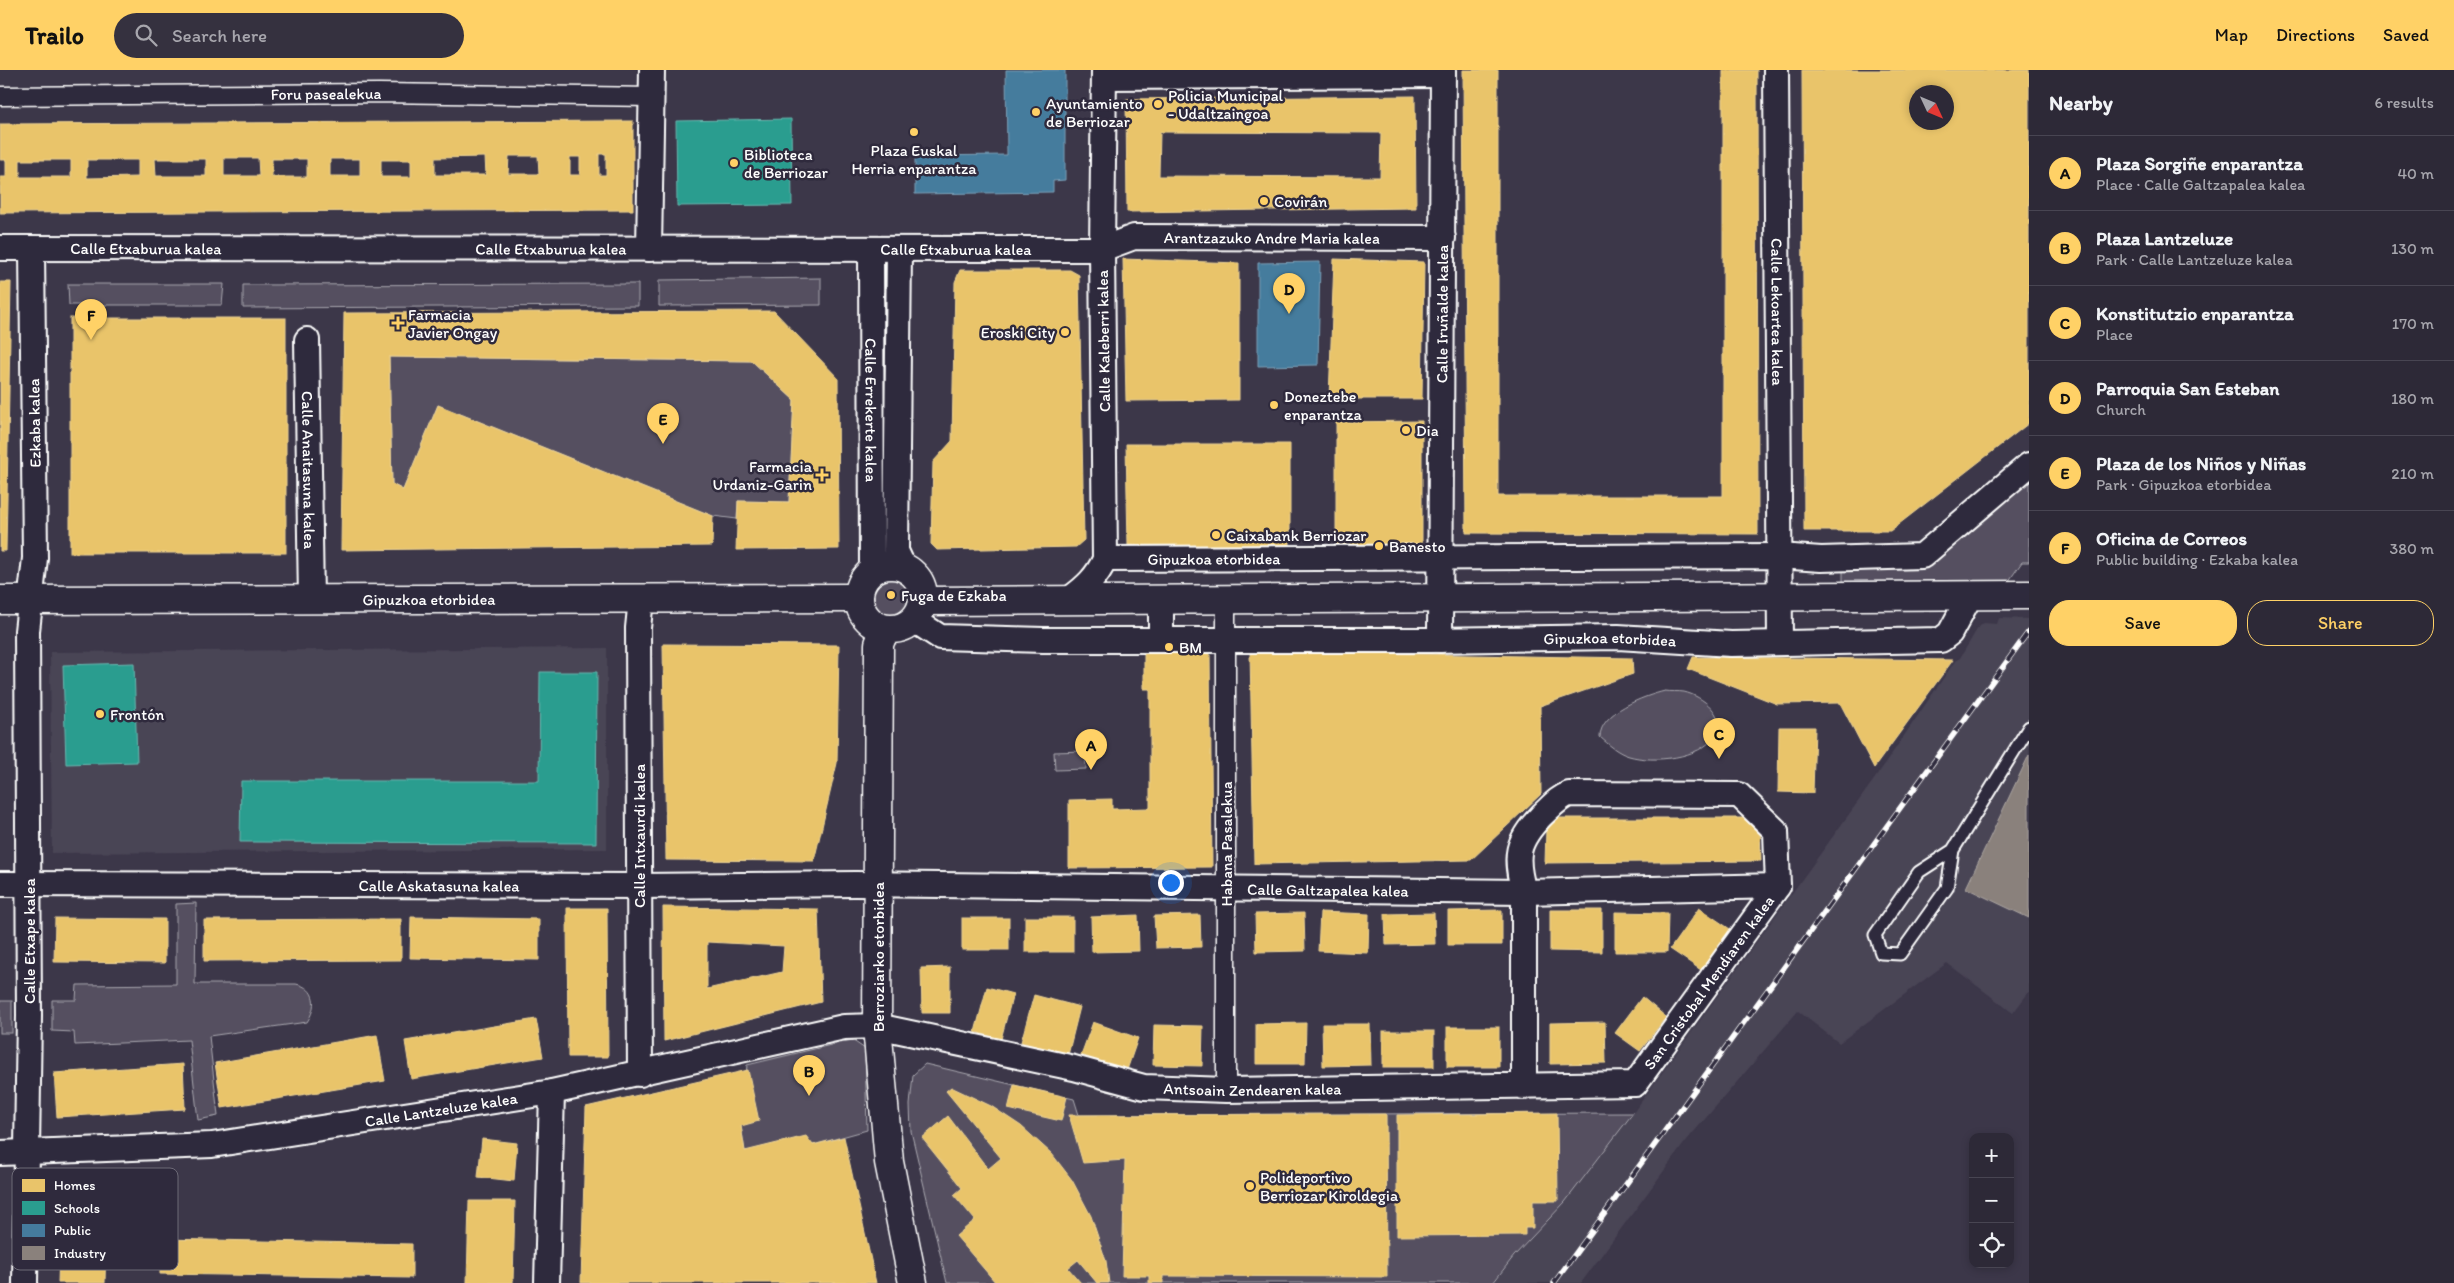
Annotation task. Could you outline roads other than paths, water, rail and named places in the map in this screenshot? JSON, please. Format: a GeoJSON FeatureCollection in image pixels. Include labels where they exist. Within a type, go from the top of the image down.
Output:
{"type":"FeatureCollection","features":[{"type":"Feature","properties":{"kind":"main road"},"geometry":{"type":"LineString","coordinates":[[882,565],[903,566],[919,580],[923,590],[919,610],[906,626],[885,629],[874,625],[866,618],[861,608],[859,598],[860,587],[872,570],[882,565]]}},
{"type":"Feature","properties":{"kind":"main road"},"geometry":{"type":"LineString","coordinates":[[919,610],[1070,598],[1779,598],[2029,595]]}},
{"type":"Feature","properties":{"kind":"main road","name":"Gipuzkoa etorbidea"},"geometry":{"type":"LineString","coordinates":[[0,600],[859,598]]}},
{"type":"Feature","properties":{"kind":"main road","name":"Berroziarko etorbidea"},"geometry":{"type":"LineString","coordinates":[[885,629],[879,644],[876,1026],[888,1162],[913,1283]]}},
{"type":"Feature","properties":{"kind":"street"},"geometry":{"type":"LineString","coordinates":[[648,249],[652,70]]}},
{"type":"Feature","properties":{"kind":"street","name":"Calle Lekoartea kalea"},"geometry":{"type":"LineString","coordinates":[[1776,70],[1779,556]]}},
{"type":"Feature","properties":{"kind":"street"},"geometry":{"type":"LineString","coordinates":[[1104,74],[1443,72]]}},
{"type":"Feature","properties":{"kind":"street","name":"Calle Iruñalde kalea"},"geometry":{"type":"LineString","coordinates":[[1442,556],[1443,72]]}},
{"type":"Feature","properties":{"kind":"street","name":"Calle Kaleberri kalea"},"geometry":{"type":"LineString","coordinates":[[1104,74],[1102,249],[1105,559]]}},
{"type":"Feature","properties":{"kind":"street","name":"Foru pasealekua"},"geometry":{"type":"LineString","coordinates":[[0,96],[379,94],[652,97]]}},
{"type":"Feature","properties":{"kind":"street","name":"Arantzazuko Andre Maria kalea"},"geometry":{"type":"LineString","coordinates":[[1102,249],[1134,237],[1443,238]]}},
{"type":"Feature","properties":{"kind":"street","name":"Calle Etxaburua kalea"},"geometry":{"type":"LineString","coordinates":[[0,248],[1102,249]]}},
{"type":"Feature","properties":{"kind":"street","name":"Ezkaba kalea"},"geometry":{"type":"LineString","coordinates":[[32,248],[35,537],[32,599]]}},
{"type":"Feature","properties":{"kind":"street","name":"Calle Errekerte kalea"},"geometry":{"type":"LineString","coordinates":[[871,250],[872,570]]}},
{"type":"Feature","properties":{"kind":"street","name":"Calle Errekerte kalea"},"geometry":{"type":"LineString","coordinates":[[899,250],[896,551],[903,566]]}},
{"type":"Feature","properties":{"kind":"street","name":"Calle Anaitasuna kalea"},"geometry":{"type":"LineString","coordinates":[[307,340],[310,600]]}},
{"type":"Feature","properties":{"kind":"street","name":"Gipuzkoa etorbidea"},"geometry":{"type":"LineString","coordinates":[[1105,559],[1779,556],[1821,559],[1922,556],[2029,465]]}},
{"type":"Feature","properties":{"kind":"street"},"geometry":{"type":"LineString","coordinates":[[1440,640],[1442,556]]}},
{"type":"Feature","properties":{"kind":"street"},"geometry":{"type":"LineString","coordinates":[[1779,556],[1780,644]]}},
{"type":"Feature","properties":{"kind":"street"},"geometry":{"type":"LineString","coordinates":[[1070,598],[1089,584],[1099,572],[1105,559]]}},
{"type":"Feature","properties":{"kind":"street","name":"Gipuzkoa etorbidea"},"geometry":{"type":"LineString","coordinates":[[919,610],[940,637],[1043,640],[1440,640],[1618,637],[1731,644],[1780,644],[1941,640],[1950,633],[1970,596]]}},
{"type":"Feature","properties":{"kind":"street"},"geometry":{"type":"LineString","coordinates":[[1161,598],[1161,639]]}},
{"type":"Feature","properties":{"kind":"street","name":"Calle Etxape kalea"},"geometry":{"type":"LineString","coordinates":[[28,1168],[29,884],[27,631],[32,599]]}},
{"type":"Feature","properties":{"kind":"street","name":"Calle Intxaurdi kalea"},"geometry":{"type":"LineString","coordinates":[[640,599],[638,628],[640,1074]]}},
{"type":"Feature","properties":{"kind":"street","name":"Habana Pasalekua"},"geometry":{"type":"LineString","coordinates":[[1226,599],[1226,1090]]}},
{"type":"Feature","properties":{"kind":"street","name":"San Cristobal Mendiaren kalea"},"geometry":{"type":"LineString","coordinates":[[1524,892],[1518,869],[1520,844],[1526,831],[1554,803],[1570,794],[1739,795],[1776,831],[1778,886],[1636,1084]]}},
{"type":"Feature","properties":{"kind":"street","name":"Calle Askatasuna kalea"},"geometry":{"type":"LineString","coordinates":[[0,884],[639,886],[878,884]]}},
{"type":"Feature","properties":{"kind":"street","name":"Calle Galtzapalea kalea"},"geometry":{"type":"LineString","coordinates":[[878,884],[1524,892],[1778,886]]}},
{"type":"Feature","properties":{"kind":"street"},"geometry":{"type":"LineString","coordinates":[[1524,892],[1524,1087]]}},
{"type":"Feature","properties":{"kind":"street","name":"Calle Lantzeluze kalea"},"geometry":{"type":"LineString","coordinates":[[0,1152],[212,1144],[552,1092],[640,1074],[844,1027],[876,1026]]}},
{"type":"Feature","properties":{"kind":"street","name":"Antsoain Zendearen kalea"},"geometry":{"type":"LineString","coordinates":[[876,1026],[1074,1068],[1144,1087],[1226,1090],[1636,1084]]}},
{"type":"Feature","properties":{"kind":"street"},"geometry":{"type":"LineString","coordinates":[[548,1283],[552,1092]]}},
{"type":"Feature","properties":{"kind":"street","name":"Calle Etxape kalea"},"geometry":{"type":"LineString","coordinates":[[25,1270],[25,1283]]}},
{"type":"Feature","properties":{"kind":"lane"},"geometry":{"type":"LineString","coordinates":[[1953,850],[1919,872],[1891,911],[1875,935],[1881,953],[1900,954],[1947,888],[1953,850],[2029,727]]}},
{"type":"Feature","properties":{"kind":"railway"},"geometry":{"type":"LineString","coordinates":[[1554,1283],[2029,631]]}},
{"type":"Feature","properties":{"kind":"place","name":"Policia Municipal - Udaltzaingoa"},"geometry":{"type":"Point","coordinates":[1158,104]}},
{"type":"Feature","properties":{"kind":"place","name":"Ayuntamiento de Berriozar"},"geometry":{"type":"Point","coordinates":[1036,112]}},
{"type":"Feature","properties":{"kind":"place","name":"Plaza Euskal Herria enparantza"},"geometry":{"type":"Point","coordinates":[914,132]}},
{"type":"Feature","properties":{"kind":"place","name":"Biblioteca de Berriozar"},"geometry":{"type":"Point","coordinates":[734,163]}},
{"type":"Feature","properties":{"kind":"place","name":"Covirán"},"geometry":{"type":"Point","coordinates":[1264,201]}},
{"type":"Feature","properties":{"kind":"place","name":"Parroquia San Esteban"},"geometry":{"type":"Point","coordinates":[1289,314]}},
{"type":"Feature","properties":{"kind":"place","name":"Farmacia Javier Ongay"},"geometry":{"type":"Point","coordinates":[398,323]}},
{"type":"Feature","properties":{"kind":"place","name":"Eroski City"},"geometry":{"type":"Point","coordinates":[1065,332]}},
{"type":"Feature","properties":{"kind":"place","name":"Oficina de Correos"},"geometry":{"type":"Point","coordinates":[91,340]}},
{"type":"Feature","properties":{"kind":"place","name":"Doneztebe enparantza"},"geometry":{"type":"Point","coordinates":[1274,405]}},
{"type":"Feature","properties":{"kind":"place","name":"Dia"},"geometry":{"type":"Point","coordinates":[1406,430]}},
{"type":"Feature","properties":{"kind":"place","name":"Plaza de los Niños y Niñas"},"geometry":{"type":"Point","coordinates":[663,444]}},
{"type":"Feature","properties":{"kind":"place","name":"Farmacia Urdaniz-Garin"},"geometry":{"type":"Point","coordinates":[822,475]}},
{"type":"Feature","properties":{"kind":"place","name":"Caixabank Berriozar"},"geometry":{"type":"Point","coordinates":[1216,535]}},
{"type":"Feature","properties":{"kind":"place","name":"Banesto"},"geometry":{"type":"Point","coordinates":[1379,546]}},
{"type":"Feature","properties":{"kind":"place","name":"Fuga de Ezkaba"},"geometry":{"type":"Point","coordinates":[891,595]}},
{"type":"Feature","properties":{"kind":"place","name":"BM"},"geometry":{"type":"Point","coordinates":[1169,647]}},
{"type":"Feature","properties":{"kind":"place","name":"Frontón"},"geometry":{"type":"Point","coordinates":[100,714]}},
{"type":"Feature","properties":{"kind":"place","name":"Konstitutzio enparantza"},"geometry":{"type":"Point","coordinates":[1719,759]}},
{"type":"Feature","properties":{"kind":"place","name":"Plaza Sorgiñe enparantza"},"geometry":{"type":"Point","coordinates":[1091,770]}},
{"type":"Feature","properties":{"kind":"place","name":"Plaza Lantzeluze"},"geometry":{"type":"Point","coordinates":[809,1096]}},
{"type":"Feature","properties":{"kind":"place","name":"Polideportivo Berriozar Kiroldegia"},"geometry":{"type":"Point","coordinates":[1250,1186]}}]}
